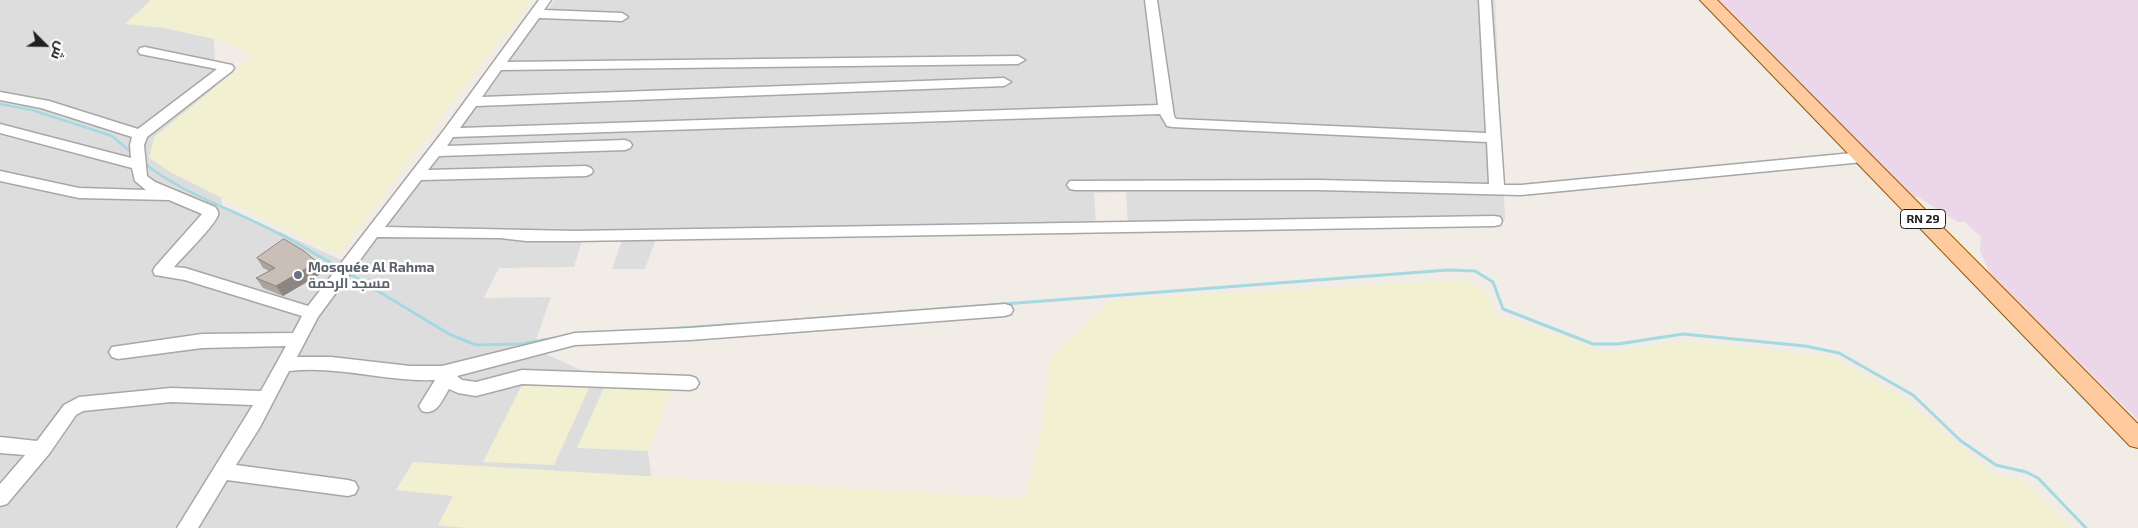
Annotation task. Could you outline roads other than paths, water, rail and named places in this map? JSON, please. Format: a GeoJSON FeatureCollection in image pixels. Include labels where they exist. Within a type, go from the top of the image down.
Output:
{"type":"FeatureCollection","features":[{"type":"Feature","properties":{"kind":"main road","name":"RN 29"},"geometry":{"type":"LineString","coordinates":[[1708,0],[2138,439]]}},
{"type":"Feature","properties":{"kind":"street"},"geometry":{"type":"LineString","coordinates":[[187,528],[266,398],[312,313],[449,133],[546,0]]}},
{"type":"Feature","properties":{"kind":"street"},"geometry":{"type":"LineString","coordinates":[[1151,0],[1166,108],[1172,123],[1191,126],[1494,138]]}},
{"type":"Feature","properties":{"kind":"street"},"geometry":{"type":"LineString","coordinates":[[1485,0],[1497,189]]}},
{"type":"Feature","properties":{"kind":"street"},"geometry":{"type":"LineString","coordinates":[[536,14],[622,17]]}},
{"type":"Feature","properties":{"kind":"street"},"geometry":{"type":"LineString","coordinates":[[145,51],[227,68],[140,135],[137,145],[140,178],[150,186],[210,211],[210,215],[161,271],[185,274],[312,313]]}},
{"type":"Feature","properties":{"kind":"street"},"geometry":{"type":"LineString","coordinates":[[497,66],[1018,60]]}},
{"type":"Feature","properties":{"kind":"street"},"geometry":{"type":"LineString","coordinates":[[471,102],[1004,82]]}},
{"type":"Feature","properties":{"kind":"street"},"geometry":{"type":"LineString","coordinates":[[0,96],[44,104],[140,135]]}},
{"type":"Feature","properties":{"kind":"street"},"geometry":{"type":"LineString","coordinates":[[449,133],[1166,108]]}},
{"type":"Feature","properties":{"kind":"street"},"geometry":{"type":"LineString","coordinates":[[0,128],[138,165]]}},
{"type":"Feature","properties":{"kind":"street"},"geometry":{"type":"LineString","coordinates":[[435,151],[625,145]]}},
{"type":"Feature","properties":{"kind":"street"},"geometry":{"type":"LineString","coordinates":[[1075,185],[1318,185],[1521,190],[1863,157]]}},
{"type":"Feature","properties":{"kind":"street"},"geometry":{"type":"LineString","coordinates":[[417,175],[586,170]]}},
{"type":"Feature","properties":{"kind":"street"},"geometry":{"type":"LineString","coordinates":[[0,176],[79,193],[172,196]]}},
{"type":"Feature","properties":{"kind":"street"},"geometry":{"type":"LineString","coordinates":[[372,232],[500,233],[526,236],[575,236],[1494,220]]}},
{"type":"Feature","properties":{"kind":"street"},"geometry":{"type":"LineString","coordinates":[[284,365],[314,363],[444,376],[575,339],[690,334],[1005,310]]}},
{"type":"Feature","properties":{"kind":"street"},"geometry":{"type":"LineString","coordinates":[[118,352],[202,341],[298,338]]}},
{"type":"Feature","properties":{"kind":"street"},"geometry":{"type":"LineString","coordinates":[[444,376],[458,386],[476,390],[522,377],[690,384]]}},
{"type":"Feature","properties":{"kind":"street"},"geometry":{"type":"LineString","coordinates":[[428,406],[444,376]]}},
{"type":"Feature","properties":{"kind":"street"},"geometry":{"type":"LineString","coordinates":[[0,498],[42,448],[70,410],[79,404],[171,395],[266,398]]}},
{"type":"Feature","properties":{"kind":"street"},"geometry":{"type":"LineString","coordinates":[[0,446],[42,448]]}},
{"type":"Feature","properties":{"kind":"street"},"geometry":{"type":"LineString","coordinates":[[222,471],[348,488]]}},
{"type":"Feature","properties":{"kind":"waterway"},"geometry":{"type":"LineString","coordinates":[[0,104],[32,110],[112,136],[133,154]]}},
{"type":"Feature","properties":{"kind":"waterway"},"geometry":{"type":"LineString","coordinates":[[144,163],[193,193],[281,235]]}},
{"type":"Feature","properties":{"kind":"waterway"},"geometry":{"type":"LineString","coordinates":[[279,233],[340,268]]}},
{"type":"Feature","properties":{"kind":"waterway"},"geometry":{"type":"LineString","coordinates":[[795,320],[1448,270],[1475,271],[1493,282],[1503,309],[1593,344],[1618,344],[1683,334],[1805,346],[1839,353],[1913,395],[1961,441],[1996,465],[2026,472],[2038,478],[2086,528]]}},
{"type":"Feature","properties":{"kind":"waterway"},"geometry":{"type":"LineString","coordinates":[[348,273],[449,334],[476,345],[520,344],[566,336]]}},
{"type":"Feature","properties":{"kind":"waterway"},"geometry":{"type":"LineString","coordinates":[[667,329],[739,324]]}},
{"type":"Feature","properties":{"kind":"place","name":"Mosquée Al Rahma مسجد الرحمة"},"geometry":{"type":"Point","coordinates":[298,275]}}]}
